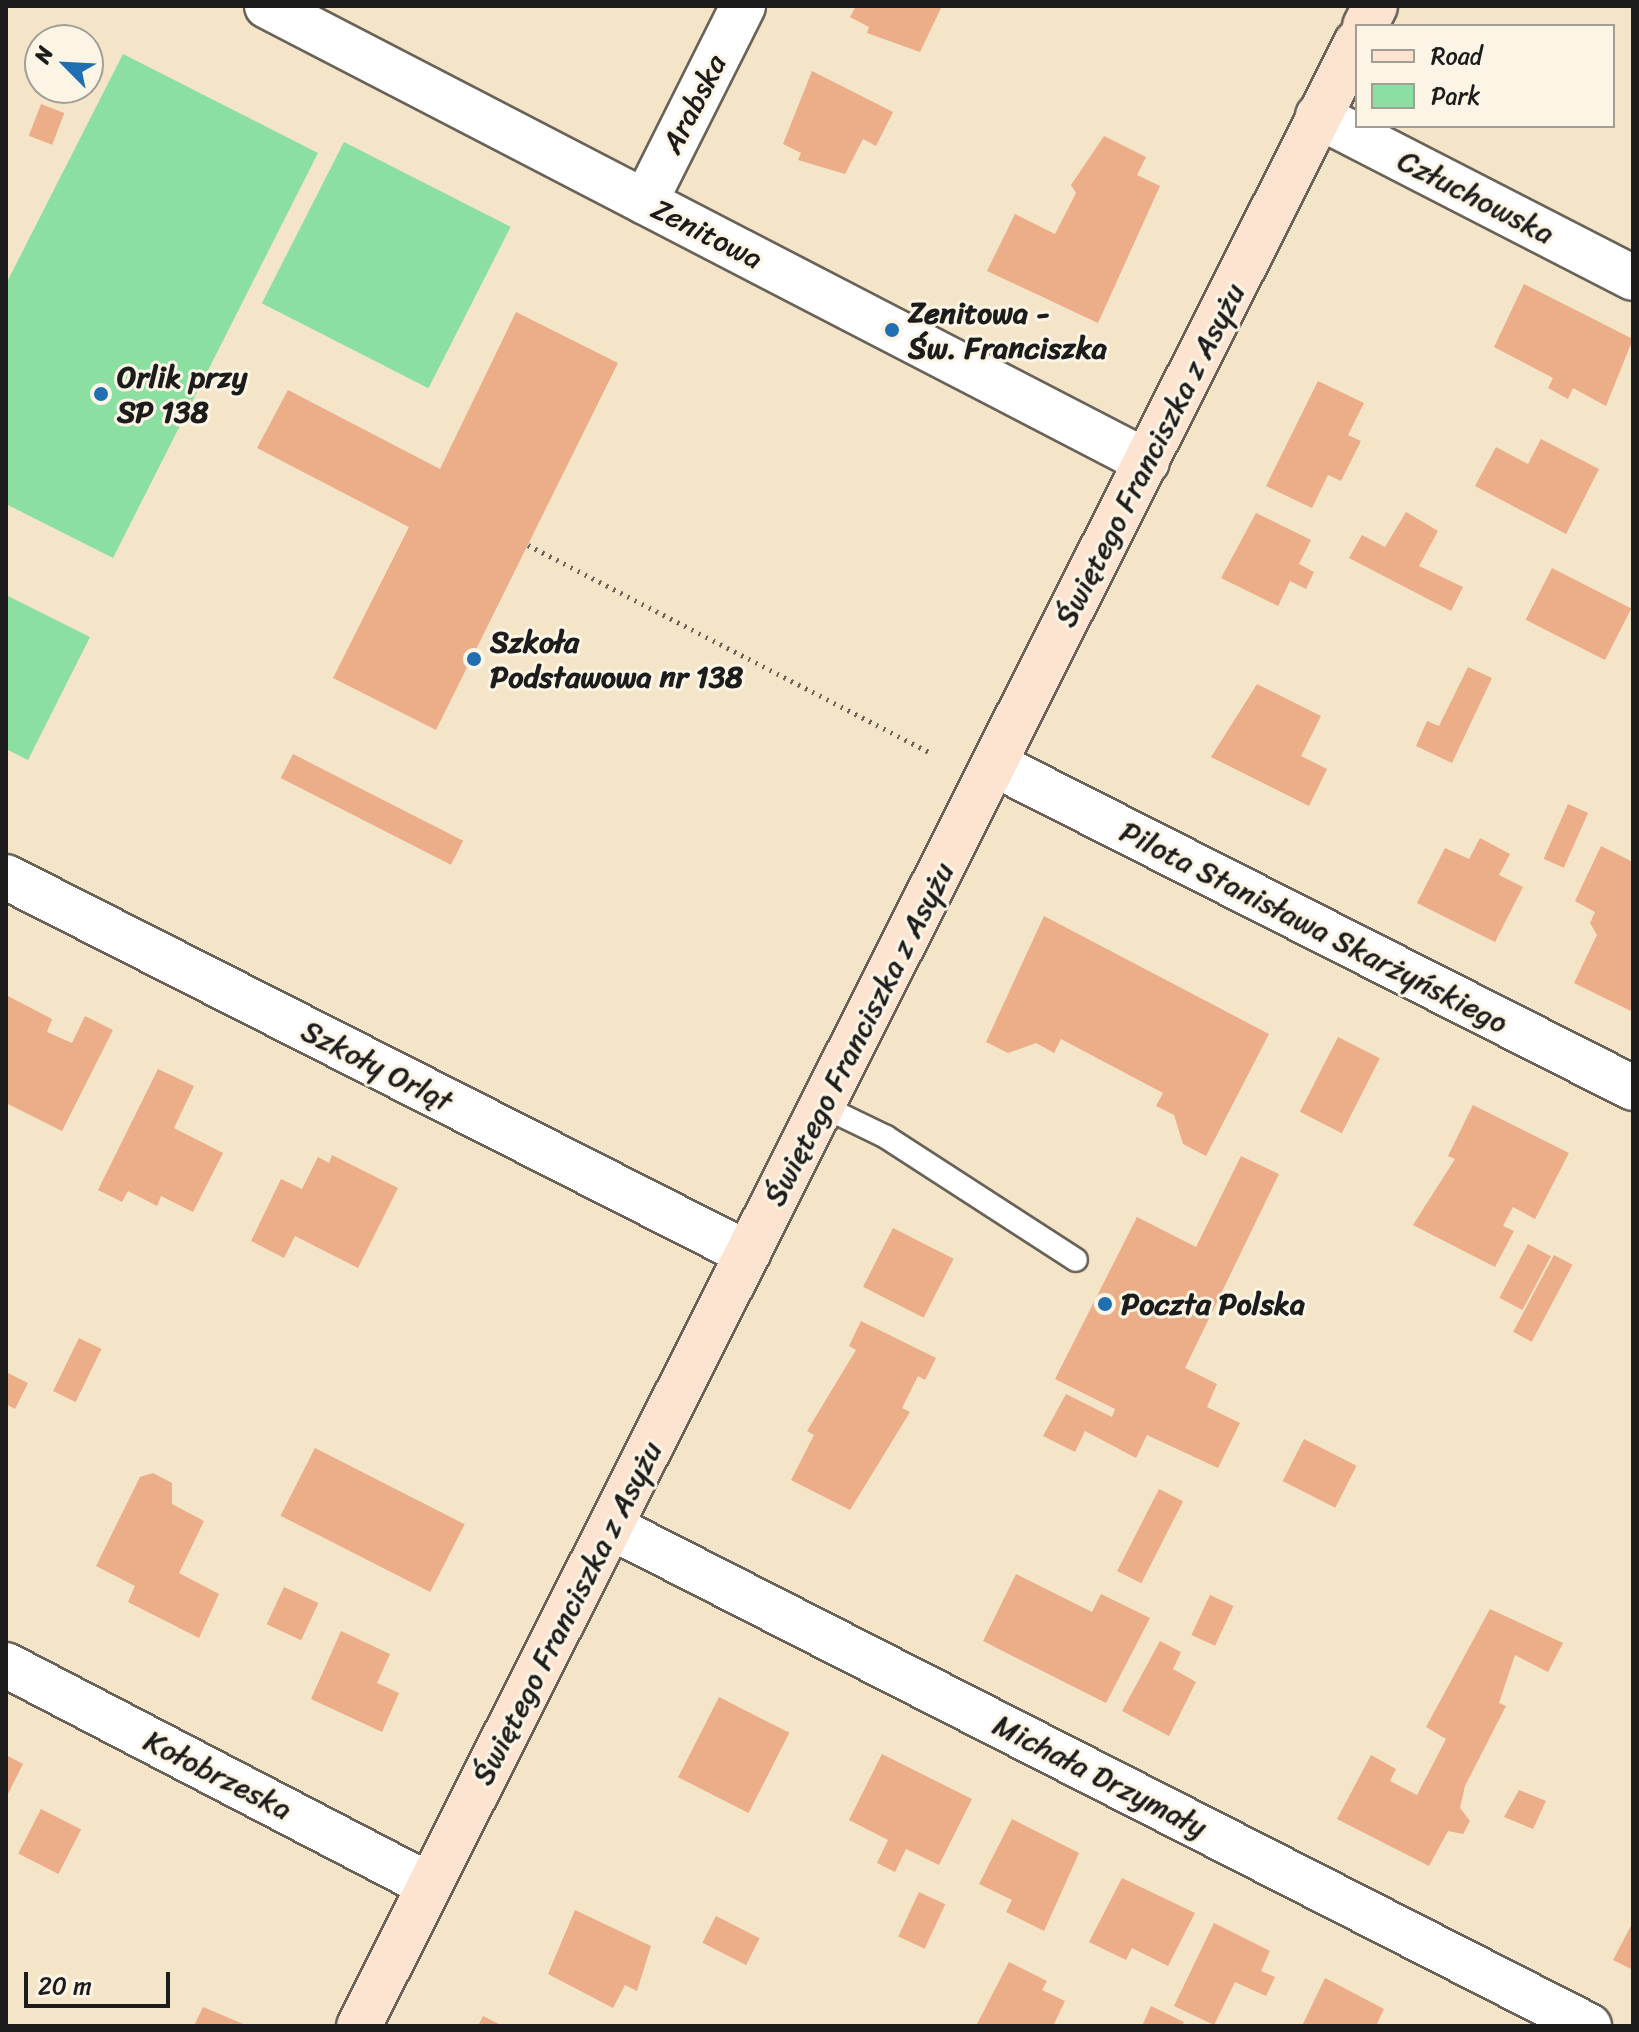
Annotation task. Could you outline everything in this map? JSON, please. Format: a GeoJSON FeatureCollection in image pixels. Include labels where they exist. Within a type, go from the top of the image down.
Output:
{"type":"FeatureCollection","features":[{"type":"Feature","properties":{"kind":"street","name":"Zenitowa"},"geometry":{"type":"LineString","coordinates":[[267,6],[1147,462]]}},
{"type":"Feature","properties":{"kind":"street","name":"Arabska"},"geometry":{"type":"LineString","coordinates":[[645,202],[743,6]]}},
{"type":"Feature","properties":{"kind":"street"},"geometry":{"type":"LineString","coordinates":[[1366,24],[1375,6]]}},
{"type":"Feature","properties":{"kind":"street","name":"Świętego Franciszka z Asyżu"},"geometry":{"type":"LineString","coordinates":[[359,2026],[996,765],[1355,46]]}},
{"type":"Feature","properties":{"kind":"street","name":"Człuchowska"},"geometry":{"type":"LineString","coordinates":[[1318,116],[1633,278]]}},
{"type":"Feature","properties":{"kind":"street","name":"Pilota Stanisława Skarżyńskiego"},"geometry":{"type":"LineString","coordinates":[[996,765],[1633,1088]]}},
{"type":"Feature","properties":{"kind":"street","name":"Szkoły Orląt"},"geometry":{"type":"LineString","coordinates":[[6,877],[748,1254]]}},
{"type":"Feature","properties":{"kind":"street","name":"Michała Drzymały"},"geometry":{"type":"LineString","coordinates":[[611,1527],[1589,2026]]}},
{"type":"Feature","properties":{"kind":"street","name":"Kołobrzeska"},"geometry":{"type":"LineString","coordinates":[[6,1665],[429,1885]]}},
{"type":"Feature","properties":{"kind":"lane"},"geometry":{"type":"LineString","coordinates":[[822,1106],[886,1137],[1076,1260]]}},
{"type":"Feature","properties":{"kind":"path"},"geometry":{"type":"LineString","coordinates":[[528,545],[931,753]]}},
{"type":"Feature","properties":{"kind":"green space","name":"Orlik przy SP 138"},"geometry":{"type":"Polygon","coordinates":[[[123,54],[318,153],[113,558],[6,504],[6,284],[98,104],[104,104],[104,91],[123,54]]]}},
{"type":"Feature","properties":{"kind":"green space"},"geometry":{"type":"Polygon","coordinates":[[[344,142],[511,227],[428,388],[262,303],[344,142]]]}},
{"type":"Feature","properties":{"kind":"green space"},"geometry":{"type":"Polygon","coordinates":[[[6,595],[90,637],[28,760],[6,749],[6,595]]]}},
{"type":"Feature","properties":{"kind":"building"},"geometry":{"type":"Polygon","coordinates":[[[856,6],[942,6],[920,52],[867,33],[869,27],[850,17],[856,6]]]}},
{"type":"Feature","properties":{"kind":"building"},"geometry":{"type":"Polygon","coordinates":[[[812,71],[893,112],[876,146],[863,139],[845,174],[798,160],[801,153],[783,144],[812,71]]]}},
{"type":"Feature","properties":{"kind":"building"},"geometry":{"type":"Polygon","coordinates":[[[41,104],[64,113],[52,145],[29,136],[41,104]]]}},
{"type":"Feature","properties":{"kind":"building"},"geometry":{"type":"Polygon","coordinates":[[[1104,136],[1146,157],[1137,175],[1160,186],[1098,323],[987,271],[1015,214],[1055,234],[1076,193],[1071,185],[1104,136]]]}},
{"type":"Feature","properties":{"kind":"building"},"geometry":{"type":"Polygon","coordinates":[[[1524,284],[1633,339],[1606,406],[1573,388],[1568,399],[1548,388],[1553,378],[1494,347],[1524,284]]]}},
{"type":"Feature","properties":{"kind":"building"},"geometry":{"type":"Polygon","coordinates":[[[516,312],[618,363],[436,730],[333,678],[409,527],[257,448],[288,390],[440,469],[516,312]]]}},
{"type":"Feature","properties":{"kind":"building"},"geometry":{"type":"Polygon","coordinates":[[[1318,381],[1364,403],[1348,435],[1361,441],[1341,481],[1328,475],[1312,508],[1266,486],[1318,381]]]}},
{"type":"Feature","properties":{"kind":"building"},"geometry":{"type":"Polygon","coordinates":[[[1541,439],[1599,469],[1566,534],[1475,486],[1496,447],[1528,464],[1541,439]]]}},
{"type":"Feature","properties":{"kind":"building"},"geometry":{"type":"Polygon","coordinates":[[[1406,512],[1438,531],[1419,566],[1463,587],[1451,611],[1349,558],[1362,535],[1385,547],[1406,512]]]}},
{"type":"Feature","properties":{"kind":"building"},"geometry":{"type":"Polygon","coordinates":[[[1256,513],[1311,540],[1299,564],[1314,572],[1306,589],[1290,581],[1278,606],[1221,578],[1256,513]]]}},
{"type":"Feature","properties":{"kind":"building"},"geometry":{"type":"Polygon","coordinates":[[[1552,568],[1631,608],[1605,660],[1526,620],[1552,568]]]}},
{"type":"Feature","properties":{"kind":"building"},"geometry":{"type":"Polygon","coordinates":[[[1468,667],[1492,678],[1452,763],[1416,746],[1427,721],[1439,726],[1468,667]]]}},
{"type":"Feature","properties":{"kind":"building"},"geometry":{"type":"Polygon","coordinates":[[[1257,684],[1321,716],[1301,756],[1327,769],[1309,806],[1211,757],[1257,684]]]}},
{"type":"Feature","properties":{"kind":"building"},"geometry":{"type":"Polygon","coordinates":[[[293,754],[463,841],[451,865],[281,778],[293,754]]]}},
{"type":"Feature","properties":{"kind":"building"},"geometry":{"type":"Polygon","coordinates":[[[1568,804],[1588,813],[1564,868],[1544,859],[1568,804]]]}},
{"type":"Feature","properties":{"kind":"building"},"geometry":{"type":"Polygon","coordinates":[[[1480,838],[1510,854],[1499,875],[1523,887],[1495,942],[1417,903],[1445,848],[1469,859],[1480,838]]]}},
{"type":"Feature","properties":{"kind":"building"},"geometry":{"type":"Polygon","coordinates":[[[1601,846],[1633,862],[1633,1012],[1574,983],[1597,935],[1590,923],[1595,912],[1575,901],[1601,846]]]}},
{"type":"Feature","properties":{"kind":"building"},"geometry":{"type":"Polygon","coordinates":[[[1044,916],[1269,1034],[1206,1156],[1183,1144],[1174,1115],[1156,1106],[1163,1093],[1061,1039],[1054,1053],[1036,1043],[1008,1053],[986,1042],[1044,916]]]}},
{"type":"Feature","properties":{"kind":"building"},"geometry":{"type":"Polygon","coordinates":[[[6,995],[52,1019],[47,1032],[72,1043],[85,1016],[113,1030],[62,1131],[6,1103],[6,995]]]}},
{"type":"Feature","properties":{"kind":"building"},"geometry":{"type":"Polygon","coordinates":[[[1338,1037],[1380,1058],[1342,1133],[1300,1112],[1338,1037]]]}},
{"type":"Feature","properties":{"kind":"building"},"geometry":{"type":"Polygon","coordinates":[[[158,1069],[194,1086],[174,1128],[223,1153],[193,1212],[161,1196],[157,1206],[128,1191],[122,1202],[98,1190],[158,1069]]]}},
{"type":"Feature","properties":{"kind":"building"},"geometry":{"type":"Polygon","coordinates":[[[1473,1105],[1569,1153],[1535,1219],[1513,1207],[1503,1226],[1514,1231],[1495,1267],[1413,1225],[1455,1159],[1448,1156],[1473,1105]]]}},
{"type":"Feature","properties":{"kind":"building"},"geometry":{"type":"Polygon","coordinates":[[[332,1155],[398,1188],[358,1268],[295,1236],[284,1258],[251,1241],[281,1179],[302,1189],[318,1157],[329,1163],[332,1155]]]}},
{"type":"Feature","properties":{"kind":"building"},"geometry":{"type":"Polygon","coordinates":[[[1241,1156],[1279,1174],[1185,1368],[1217,1384],[1207,1407],[1240,1423],[1218,1468],[1147,1435],[1136,1458],[1085,1431],[1075,1452],[1043,1436],[1066,1394],[1112,1417],[1115,1409],[1055,1379],[1137,1217],[1196,1247],[1241,1156]]]}},
{"type":"Feature","properties":{"kind":"building"},"geometry":{"type":"Polygon","coordinates":[[[893,1228],[954,1259],[924,1318],[863,1287],[893,1228]]]}},
{"type":"Feature","properties":{"kind":"building"},"geometry":{"type":"Polygon","coordinates":[[[1528,1244],[1551,1256],[1522,1310],[1499,1298],[1528,1244]]]}},
{"type":"Feature","properties":{"kind":"building"},"geometry":{"type":"Polygon","coordinates":[[[1554,1255],[1573,1265],[1532,1342],[1513,1332],[1554,1255]]]}},
{"type":"Feature","properties":{"kind":"building"},"geometry":{"type":"Polygon","coordinates":[[[861,1321],[936,1358],[925,1380],[918,1376],[902,1408],[910,1412],[850,1510],[791,1480],[814,1435],[807,1431],[856,1350],[849,1346],[861,1321]]]}},
{"type":"Feature","properties":{"kind":"building"},"geometry":{"type":"Polygon","coordinates":[[[79,1338],[101,1349],[76,1402],[53,1391],[79,1338]]]}},
{"type":"Feature","properties":{"kind":"building"},"geometry":{"type":"Polygon","coordinates":[[[6,1372],[28,1383],[15,1409],[6,1404],[6,1372]]]}},
{"type":"Feature","properties":{"kind":"building"},"geometry":{"type":"Polygon","coordinates":[[[1304,1439],[1357,1466],[1335,1508],[1283,1481],[1304,1439]]]}},
{"type":"Feature","properties":{"kind":"building"},"geometry":{"type":"Polygon","coordinates":[[[315,1448],[465,1524],[430,1592],[280,1516],[315,1448]]]}},
{"type":"Feature","properties":{"kind":"building"},"geometry":{"type":"Polygon","coordinates":[[[153,1473],[172,1483],[172,1504],[204,1521],[179,1573],[219,1594],[199,1638],[128,1602],[135,1586],[96,1566],[140,1477],[153,1473]]]}},
{"type":"Feature","properties":{"kind":"building"},"geometry":{"type":"Polygon","coordinates":[[[1159,1489],[1183,1501],[1141,1583],[1117,1571],[1159,1489]]]}},
{"type":"Feature","properties":{"kind":"building"},"geometry":{"type":"Polygon","coordinates":[[[1016,1574],[1092,1612],[1101,1594],[1150,1618],[1106,1703],[983,1641],[1016,1574]]]}},
{"type":"Feature","properties":{"kind":"building"},"geometry":{"type":"Polygon","coordinates":[[[284,1587],[318,1603],[301,1640],[267,1624],[284,1587]]]}},
{"type":"Feature","properties":{"kind":"building"},"geometry":{"type":"Polygon","coordinates":[[[1210,1595],[1234,1606],[1215,1646],[1191,1635],[1210,1595]]]}},
{"type":"Feature","properties":{"kind":"building"},"geometry":{"type":"Polygon","coordinates":[[[1490,1609],[1563,1643],[1548,1672],[1515,1655],[1499,1703],[1506,1706],[1465,1786],[1460,1808],[1470,1821],[1463,1834],[1448,1831],[1429,1866],[1337,1819],[1371,1755],[1396,1769],[1390,1781],[1417,1795],[1446,1739],[1426,1727],[1490,1609]]]}},
{"type":"Feature","properties":{"kind":"building"},"geometry":{"type":"Polygon","coordinates":[[[341,1631],[390,1654],[377,1683],[399,1693],[382,1732],[311,1699],[341,1631]]]}},
{"type":"Feature","properties":{"kind":"building"},"geometry":{"type":"Polygon","coordinates":[[[1160,1641],[1181,1652],[1173,1669],[1196,1682],[1169,1736],[1122,1711],[1160,1641]]]}},
{"type":"Feature","properties":{"kind":"building"},"geometry":{"type":"Polygon","coordinates":[[[719,1697],[789,1733],[749,1813],[678,1777],[719,1697]]]}},
{"type":"Feature","properties":{"kind":"building"},"geometry":{"type":"Polygon","coordinates":[[[882,1754],[972,1799],[939,1865],[906,1849],[895,1872],[877,1863],[888,1840],[849,1820],[882,1754]]]}},
{"type":"Feature","properties":{"kind":"building"},"geometry":{"type":"Polygon","coordinates":[[[6,1755],[23,1764],[6,1798],[6,1755]]]}},
{"type":"Feature","properties":{"kind":"building"},"geometry":{"type":"Polygon","coordinates":[[[1519,1790],[1546,1801],[1533,1829],[1504,1817],[1519,1790]]]}},
{"type":"Feature","properties":{"kind":"building"},"geometry":{"type":"Polygon","coordinates":[[[41,1809],[81,1829],[58,1874],[18,1854],[41,1809]]]}},
{"type":"Feature","properties":{"kind":"building"},"geometry":{"type":"Polygon","coordinates":[[[1012,1819],[1079,1853],[1044,1931],[1006,1912],[1012,1900],[979,1884],[1012,1819]]]}},
{"type":"Feature","properties":{"kind":"building"},"geometry":{"type":"Polygon","coordinates":[[[1122,1878],[1195,1913],[1168,1966],[1132,1948],[1126,1960],[1089,1942],[1122,1878]]]}},
{"type":"Feature","properties":{"kind":"building"},"geometry":{"type":"Polygon","coordinates":[[[919,1892],[945,1904],[925,1949],[898,1936],[919,1892]]]}},
{"type":"Feature","properties":{"kind":"building"},"geometry":{"type":"Polygon","coordinates":[[[575,1910],[651,1946],[637,1991],[625,1985],[613,2008],[548,1974],[575,1910]]]}},
{"type":"Feature","properties":{"kind":"building"},"geometry":{"type":"Polygon","coordinates":[[[716,1916],[760,1938],[746,1965],[702,1943],[716,1916]]]}},
{"type":"Feature","properties":{"kind":"building"},"geometry":{"type":"Polygon","coordinates":[[[1633,1922],[1633,1970],[1613,1960],[1633,1922]]]}},
{"type":"Feature","properties":{"kind":"building"},"geometry":{"type":"Polygon","coordinates":[[[1214,1923],[1270,1951],[1261,1971],[1275,1977],[1266,1996],[1235,1982],[1214,2025],[1174,2006],[1214,1923]]]}},
{"type":"Feature","properties":{"kind":"building"},"geometry":{"type":"Polygon","coordinates":[[[1009,1962],[1047,1981],[1042,1990],[1065,2001],[1053,2026],[976,2026],[1009,1962]]]}},
{"type":"Feature","properties":{"kind":"building"},"geometry":{"type":"Polygon","coordinates":[[[1325,1978],[1384,2009],[1376,2026],[1302,2026],[1325,1978]]]}},
{"type":"Feature","properties":{"kind":"building"},"geometry":{"type":"Polygon","coordinates":[[[1151,2006],[1184,2022],[1182,2026],[1142,2026],[1151,2006]]]}},
{"type":"Feature","properties":{"kind":"building"},"geometry":{"type":"Polygon","coordinates":[[[203,2007],[248,2026],[194,2026],[203,2007]]]}},
{"type":"Feature","properties":{"kind":"building"},"geometry":{"type":"Polygon","coordinates":[[[483,2016],[503,2026],[478,2026],[483,2016]]]}},
{"type":"Feature","properties":{"kind":"place","name":"Zenitowa - Św. Franciszka"},"geometry":{"type":"Point","coordinates":[892,330]}},
{"type":"Feature","properties":{"kind":"place","name":"Orlik przy SP 138"},"geometry":{"type":"Point","coordinates":[101,394]}},
{"type":"Feature","properties":{"kind":"place","name":"Szkoła Podstawowa nr 138"},"geometry":{"type":"Point","coordinates":[474,659]}},
{"type":"Feature","properties":{"kind":"place","name":"Poczta Polska"},"geometry":{"type":"Point","coordinates":[1105,1304]}}]}
